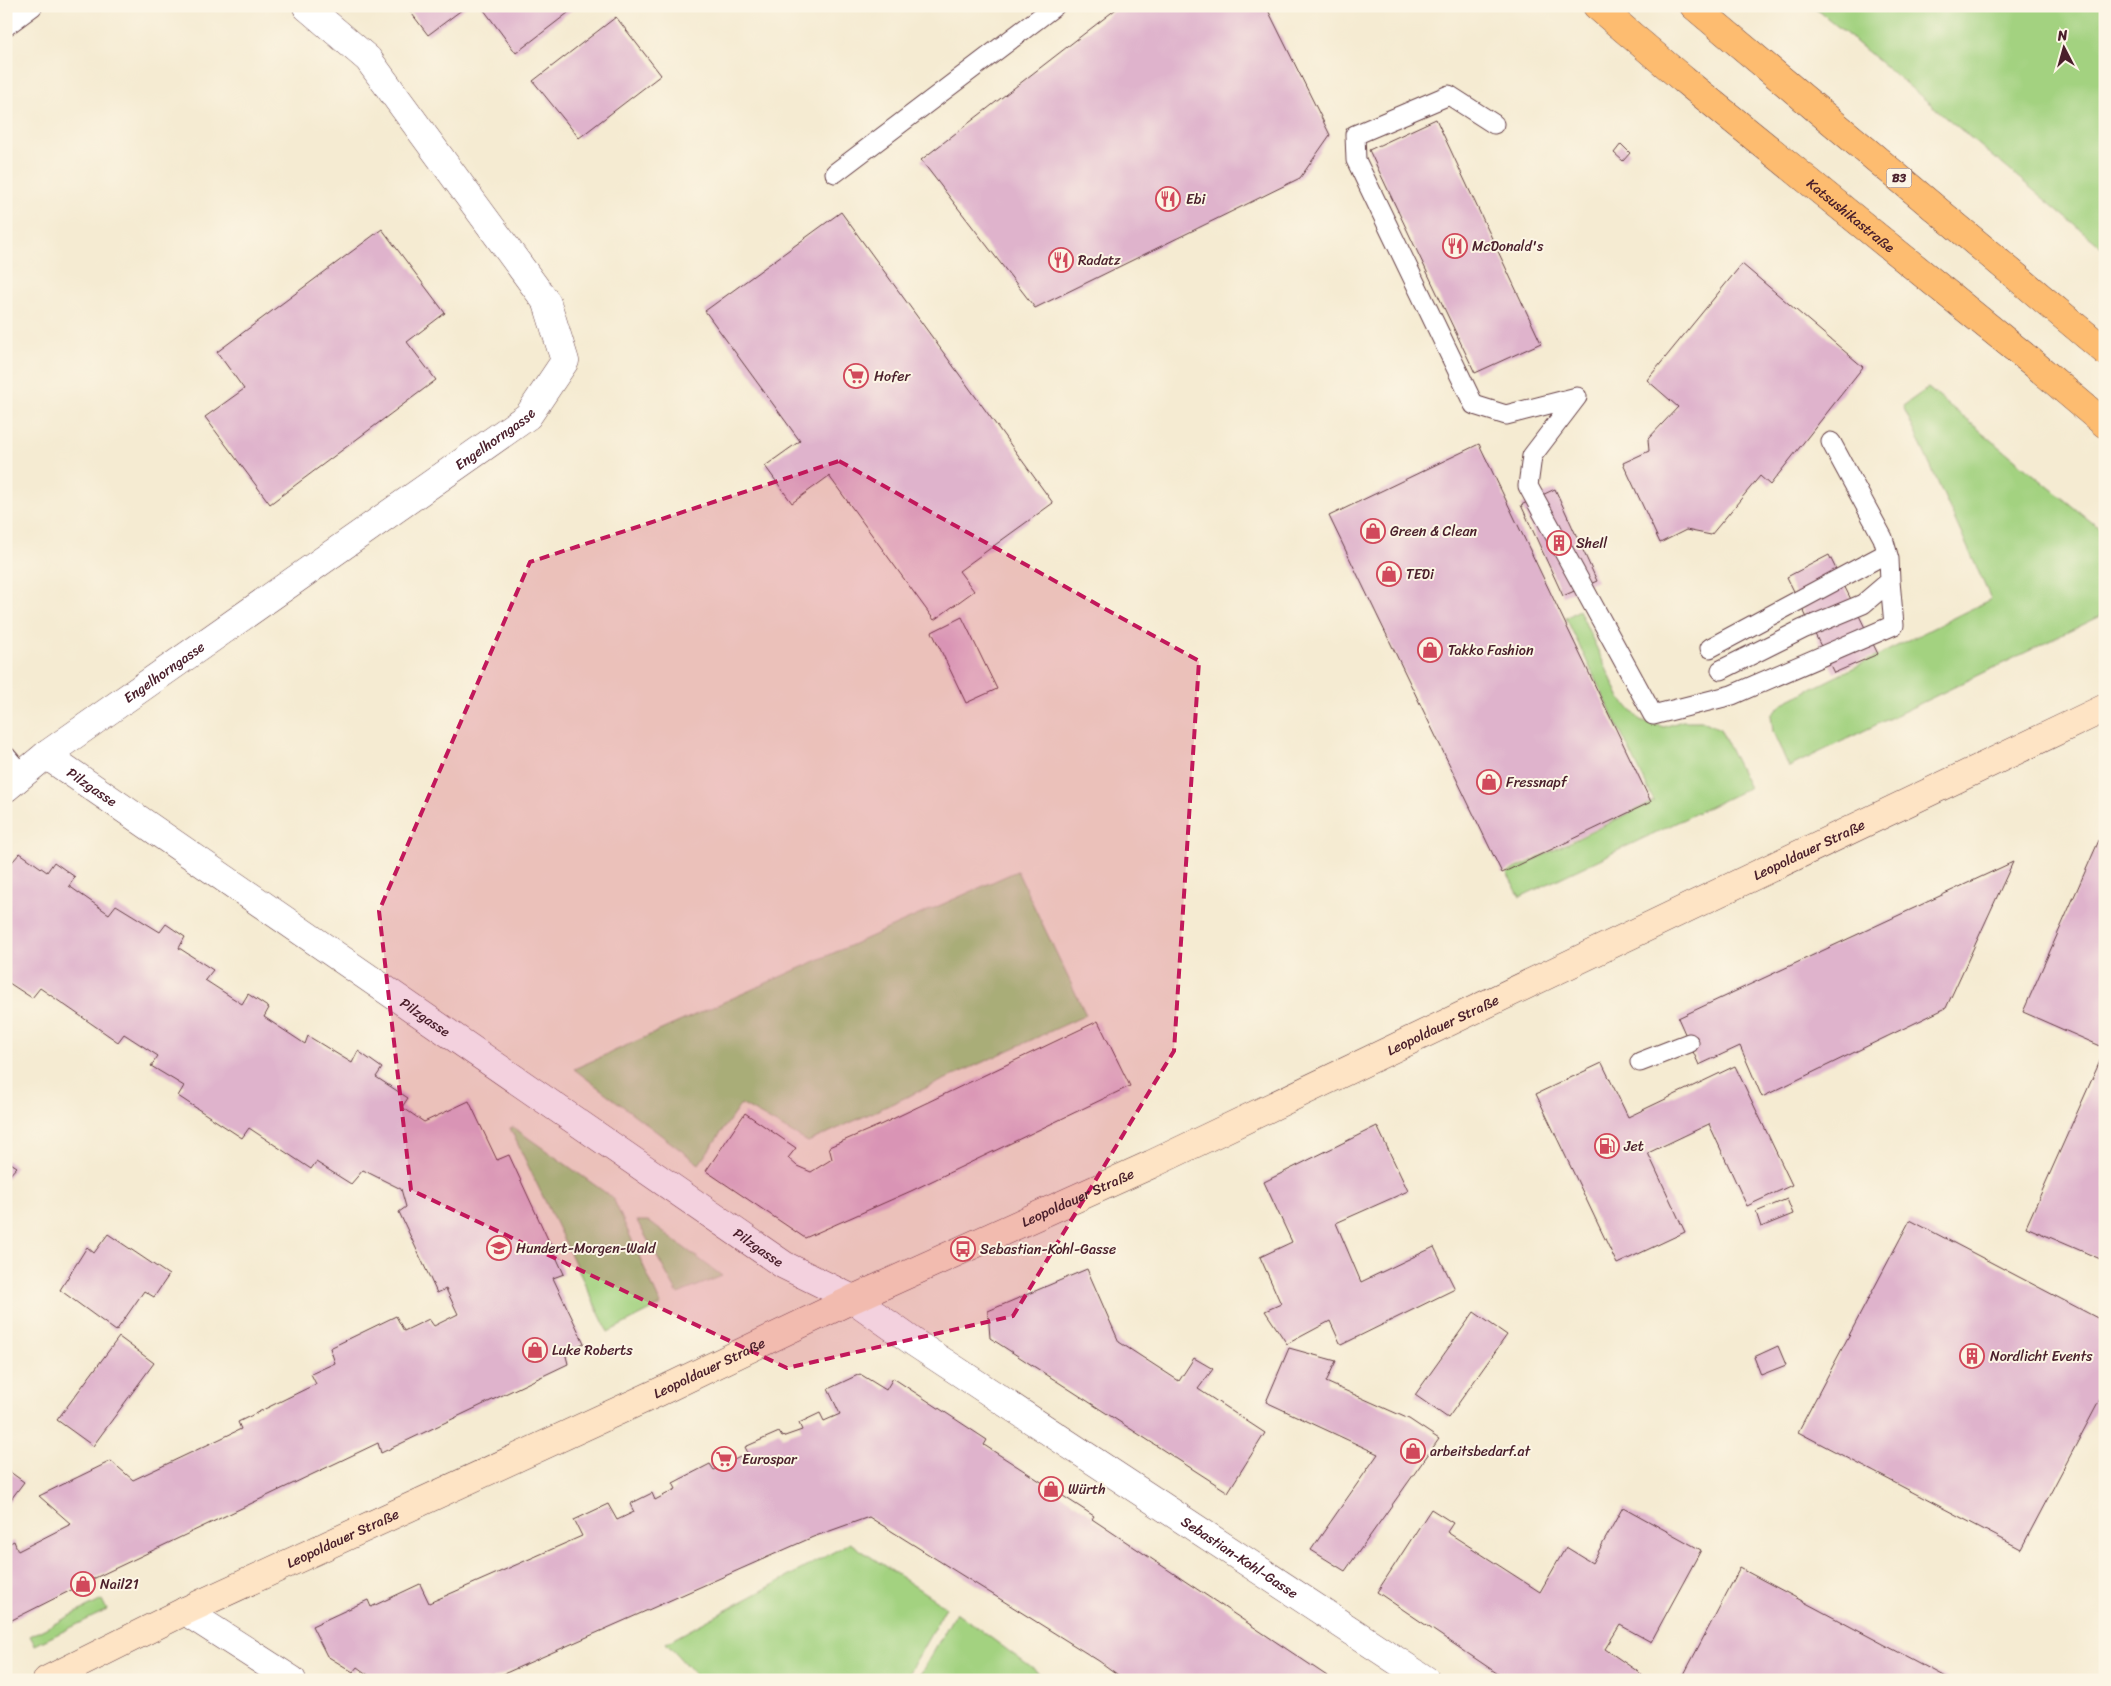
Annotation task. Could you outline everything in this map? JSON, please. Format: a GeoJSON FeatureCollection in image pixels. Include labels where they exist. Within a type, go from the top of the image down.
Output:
{"type":"FeatureCollection","features":[{"type":"Feature","properties":{"kind":"main road","name":"Katsushikastraße"},"geometry":{"type":"LineString","coordinates":[[1597,6],[1684,80],[2105,424]]}},
{"type":"Feature","properties":{"kind":"main road","name":"B3"},"geometry":{"type":"LineString","coordinates":[[1694,6],[2105,351]]}},
{"type":"Feature","properties":{"kind":"main road","name":"Leopoldauer Straße"},"geometry":{"type":"LineString","coordinates":[[46,1680],[184,1611],[659,1392],[853,1299],[1152,1164],[2105,708]]}},
{"type":"Feature","properties":{"kind":"street","name":"Engelhorngasse"},"geometry":{"type":"LineString","coordinates":[[46,755],[528,416],[565,361],[547,303],[368,59],[307,7]]}},
{"type":"Feature","properties":{"kind":"street"},"geometry":{"type":"LineString","coordinates":[[12,773],[46,755]]}},
{"type":"Feature","properties":{"kind":"street","name":"Pilzgasse"},"geometry":{"type":"LineString","coordinates":[[46,755],[784,1265],[853,1299]]}},
{"type":"Feature","properties":{"kind":"street","name":"Sebastian-Kohl-Gasse"},"geometry":{"type":"LineString","coordinates":[[853,1299],[915,1343],[1426,1680]]}},
{"type":"Feature","properties":{"kind":"street"},"geometry":{"type":"LineString","coordinates":[[184,1611],[292,1680]]}},
{"type":"Feature","properties":{"kind":"lane"},"geometry":{"type":"LineString","coordinates":[[6,26],[33,6]]}},
{"type":"Feature","properties":{"kind":"lane"},"geometry":{"type":"LineString","coordinates":[[835,173],[1055,6]]}},
{"type":"Feature","properties":{"kind":"lane"},"geometry":{"type":"LineString","coordinates":[[1494,124],[1449,95],[1355,136],[1356,160],[1474,405],[1506,415],[1577,398],[1532,456],[1528,486],[1653,715],[1732,695],[1894,625],[1888,553],[1883,538],[1831,442]]}},
{"type":"Feature","properties":{"kind":"lane"},"geometry":{"type":"LineString","coordinates":[[1710,648],[1888,553]]}},
{"type":"Feature","properties":{"kind":"lane"},"geometry":{"type":"LineString","coordinates":[[1721,670],[1803,629],[1863,604],[1890,581]]}},
{"type":"Feature","properties":{"kind":"lane"},"geometry":{"type":"LineString","coordinates":[[1640,1062],[1689,1043]]}},
{"type":"Feature","properties":{"kind":"highlighted area"},"geometry":{"type":"Polygon","coordinates":[[[839,461],[1199,661],[1174,1051],[1013,1316],[787,1368],[411,1190],[379,911],[530,562],[839,461]]]}},
{"type":"Feature","properties":{"kind":"green space"},"geometry":{"type":"Polygon","coordinates":[[[1813,6],[2105,6],[2105,250],[1813,6]]]}},
{"type":"Feature","properties":{"kind":"green space"},"geometry":{"type":"Polygon","coordinates":[[[1928,388],[2105,533],[2105,614],[1789,767],[1773,732],[1771,715],[1783,703],[1991,599],[1903,406],[1928,388]]]}},
{"type":"Feature","properties":{"kind":"green space"},"geometry":{"type":"Polygon","coordinates":[[[1579,610],[1620,698],[1640,720],[1664,727],[1682,721],[1703,721],[1720,729],[1749,788],[1520,897],[1507,873],[1654,801],[1566,618],[1579,610]]]}},
{"type":"Feature","properties":{"kind":"green space"},"geometry":{"type":"Polygon","coordinates":[[[1017,871],[1086,1015],[808,1142],[741,1104],[699,1164],[574,1069],[1017,871]]]}},
{"type":"Feature","properties":{"kind":"green space"},"geometry":{"type":"Polygon","coordinates":[[[513,1127],[613,1198],[661,1305],[608,1332],[510,1128],[513,1127]]]}},
{"type":"Feature","properties":{"kind":"green space"},"geometry":{"type":"Polygon","coordinates":[[[637,1221],[648,1221],[722,1276],[678,1294],[637,1221]]]}},
{"type":"Feature","properties":{"kind":"green space"},"geometry":{"type":"Polygon","coordinates":[[[850,1543],[946,1607],[905,1680],[700,1680],[666,1643],[850,1543]]]}},
{"type":"Feature","properties":{"kind":"green space"},"geometry":{"type":"Polygon","coordinates":[[[102,1600],[107,1610],[35,1645],[30,1636],[102,1600]]]}},
{"type":"Feature","properties":{"kind":"green space"},"geometry":{"type":"Polygon","coordinates":[[[956,1612],[1048,1680],[917,1680],[956,1612]]]}},
{"type":"Feature","properties":{"kind":"building"},"geometry":{"type":"Polygon","coordinates":[[[406,6],[467,6],[428,35],[406,6]]]}},
{"type":"Feature","properties":{"kind":"building"},"geometry":{"type":"Polygon","coordinates":[[[481,6],[577,6],[516,53],[481,6]]]}},
{"type":"Feature","properties":{"kind":"building"},"geometry":{"type":"Polygon","coordinates":[[[1120,6],[1266,6],[1330,135],[1300,178],[1035,308],[921,160],[1120,6]]]}},
{"type":"Feature","properties":{"kind":"building"},"geometry":{"type":"Polygon","coordinates":[[[616,17],[661,75],[579,138],[533,81],[616,17]]]}},
{"type":"Feature","properties":{"kind":"building","name":"McDonald's"},"geometry":{"type":"Polygon","coordinates":[[[1436,119],[1541,343],[1475,373],[1369,150],[1436,119]]]}},
{"type":"Feature","properties":{"kind":"building"},"geometry":{"type":"Polygon","coordinates":[[[1621,144],[1630,153],[1623,161],[1614,153],[1621,144]]]}},
{"type":"Feature","properties":{"kind":"building","name":"Hofer"},"geometry":{"type":"Polygon","coordinates":[[[841,212],[1053,503],[959,571],[974,591],[934,620],[829,476],[792,503],[765,466],[800,441],[705,311],[841,212]]]}},
{"type":"Feature","properties":{"kind":"building"},"geometry":{"type":"Polygon","coordinates":[[[382,229],[445,313],[407,342],[436,380],[270,504],[205,417],[244,389],[217,352],[382,229]]]}},
{"type":"Feature","properties":{"kind":"building"},"geometry":{"type":"Polygon","coordinates":[[[1742,264],[1863,367],[1770,485],[1760,476],[1711,535],[1686,530],[1660,543],[1623,463],[1649,451],[1648,439],[1678,407],[1647,380],[1742,264]]]}},
{"type":"Feature","properties":{"kind":"building"},"geometry":{"type":"Polygon","coordinates":[[[1479,444],[1651,802],[1502,873],[1329,516],[1479,444]]]}},
{"type":"Feature","properties":{"kind":"building","name":"Shell"},"geometry":{"type":"Polygon","coordinates":[[[1555,489],[1597,581],[1563,596],[1521,505],[1555,489]]]}},
{"type":"Feature","properties":{"kind":"building"},"geometry":{"type":"Polygon","coordinates":[[[1829,555],[1878,654],[1834,673],[1787,577],[1829,555]]]}},
{"type":"Feature","properties":{"kind":"building"},"geometry":{"type":"Polygon","coordinates":[[[962,617],[997,689],[966,703],[932,632],[962,617]]]}},
{"type":"Feature","properties":{"kind":"building"},"geometry":{"type":"Polygon","coordinates":[[[2100,838],[2105,839],[2105,1048],[2023,1012],[2100,838]]]}},
{"type":"Feature","properties":{"kind":"building"},"geometry":{"type":"Polygon","coordinates":[[[20,853],[47,872],[54,862],[75,877],[69,886],[109,914],[116,905],[160,932],[166,924],[185,937],[179,948],[213,970],[205,980],[242,1004],[248,994],[269,1008],[264,1017],[305,1044],[308,1036],[352,1063],[358,1051],[382,1068],[376,1077],[408,1098],[402,1107],[424,1122],[469,1101],[497,1160],[509,1155],[564,1274],[553,1278],[584,1343],[565,1352],[568,1364],[381,1453],[378,1443],[95,1578],[6,1623],[6,1545],[14,1541],[18,1551],[71,1524],[39,1496],[111,1461],[133,1480],[241,1429],[238,1422],[316,1384],[311,1374],[335,1363],[330,1348],[396,1316],[404,1331],[429,1319],[434,1326],[458,1314],[446,1289],[437,1293],[399,1212],[406,1207],[401,1189],[363,1170],[351,1184],[316,1162],[311,1169],[249,1128],[242,1138],[178,1096],[184,1086],[151,1066],[158,1056],[124,1034],[118,1042],[40,988],[32,998],[6,981],[6,869],[20,853]]]}},
{"type":"Feature","properties":{"kind":"building"},"geometry":{"type":"Polygon","coordinates":[[[2013,862],[1946,1008],[1762,1097],[1740,1046],[1699,1065],[1678,1018],[2013,862]]]}},
{"type":"Feature","properties":{"kind":"building"},"geometry":{"type":"Polygon","coordinates":[[[1098,1021],[1130,1086],[911,1191],[805,1238],[706,1171],[745,1113],[796,1148],[788,1158],[797,1166],[811,1172],[832,1159],[829,1147],[880,1125],[1098,1021]]]}},
{"type":"Feature","properties":{"kind":"building"},"geometry":{"type":"Polygon","coordinates":[[[2105,1050],[2105,1261],[2026,1227],[2105,1050]]]}},
{"type":"Feature","properties":{"kind":"building"},"geometry":{"type":"Polygon","coordinates":[[[1602,1063],[1628,1117],[1735,1066],[1792,1185],[1747,1206],[1709,1124],[1648,1153],[1685,1232],[1617,1264],[1536,1094],[1602,1063]]]}},
{"type":"Feature","properties":{"kind":"building"},"geometry":{"type":"Polygon","coordinates":[[[1377,1126],[1408,1191],[1336,1223],[1361,1282],[1434,1247],[1455,1289],[1341,1345],[1330,1321],[1287,1344],[1265,1311],[1281,1304],[1260,1257],[1292,1242],[1264,1182],[1377,1126]]]}},
{"type":"Feature","properties":{"kind":"building"},"geometry":{"type":"Polygon","coordinates":[[[6,1160],[17,1167],[6,1179],[6,1160]]]}},
{"type":"Feature","properties":{"kind":"building"},"geometry":{"type":"Polygon","coordinates":[[[1787,1199],[1793,1214],[1761,1227],[1756,1212],[1787,1199]]]}},
{"type":"Feature","properties":{"kind":"building","name":"Nordlicht Events"},"geometry":{"type":"Polygon","coordinates":[[[1910,1220],[2105,1322],[2105,1390],[2021,1549],[1798,1432],[1910,1220]]]}},
{"type":"Feature","properties":{"kind":"building"},"geometry":{"type":"Polygon","coordinates":[[[108,1234],[169,1275],[154,1297],[144,1291],[116,1331],[60,1290],[87,1247],[94,1253],[108,1234]]]}},
{"type":"Feature","properties":{"kind":"building"},"geometry":{"type":"Polygon","coordinates":[[[1087,1269],[1119,1342],[1179,1381],[1194,1358],[1213,1369],[1198,1389],[1265,1433],[1228,1492],[990,1338],[988,1311],[1087,1269]]]}},
{"type":"Feature","properties":{"kind":"building"},"geometry":{"type":"Polygon","coordinates":[[[1474,1312],[1507,1335],[1448,1418],[1415,1395],[1474,1312]]]}},
{"type":"Feature","properties":{"kind":"building"},"geometry":{"type":"Polygon","coordinates":[[[119,1337],[154,1363],[93,1446],[57,1420],[119,1337]]]}},
{"type":"Feature","properties":{"kind":"building"},"geometry":{"type":"Polygon","coordinates":[[[1778,1346],[1786,1365],[1761,1375],[1754,1357],[1778,1346]]]}},
{"type":"Feature","properties":{"kind":"building"},"geometry":{"type":"Polygon","coordinates":[[[1289,1348],[1336,1361],[1326,1382],[1409,1419],[1439,1439],[1345,1571],[1311,1550],[1378,1454],[1266,1402],[1289,1348]]]}},
{"type":"Feature","properties":{"kind":"building"},"geometry":{"type":"Polygon","coordinates":[[[860,1374],[886,1390],[893,1378],[987,1440],[984,1445],[1094,1516],[1092,1519],[1333,1680],[1125,1680],[1099,1661],[869,1517],[813,1537],[490,1680],[375,1680],[357,1667],[353,1672],[327,1656],[312,1626],[368,1600],[371,1607],[420,1584],[429,1603],[582,1536],[574,1520],[608,1504],[617,1520],[634,1512],[630,1504],[652,1493],[655,1500],[676,1489],[673,1483],[710,1464],[714,1470],[748,1453],[745,1447],[779,1432],[782,1437],[802,1430],[799,1423],[820,1413],[824,1421],[840,1414],[828,1389],[860,1374]]]}},
{"type":"Feature","properties":{"kind":"building"},"geometry":{"type":"Polygon","coordinates":[[[6,1469],[24,1482],[6,1506],[6,1469]]]}},
{"type":"Feature","properties":{"kind":"building"},"geometry":{"type":"Polygon","coordinates":[[[1623,1507],[1701,1550],[1651,1642],[1620,1625],[1605,1649],[1650,1680],[1507,1680],[1377,1592],[1431,1509],[1453,1523],[1447,1532],[1540,1592],[1566,1547],[1592,1563],[1623,1507]]]}},
{"type":"Feature","properties":{"kind":"building"},"geometry":{"type":"Polygon","coordinates":[[[1740,1568],[1951,1680],[1681,1680],[1740,1568]]]}},
{"type":"Feature","properties":{"kind":"place","name":"Ebi"},"geometry":{"type":"Point","coordinates":[1168,199]}},
{"type":"Feature","properties":{"kind":"place","name":"McDonald's"},"geometry":{"type":"Point","coordinates":[1455,246]}},
{"type":"Feature","properties":{"kind":"place","name":"Radatz"},"geometry":{"type":"Point","coordinates":[1061,260]}},
{"type":"Feature","properties":{"kind":"place","name":"Hofer"},"geometry":{"type":"Point","coordinates":[856,376]}},
{"type":"Feature","properties":{"kind":"place","name":"Green & Clean"},"geometry":{"type":"Point","coordinates":[1373,531]}},
{"type":"Feature","properties":{"kind":"place","name":"Shell"},"geometry":{"type":"Point","coordinates":[1559,543]}},
{"type":"Feature","properties":{"kind":"place","name":"TEDi"},"geometry":{"type":"Point","coordinates":[1389,574]}},
{"type":"Feature","properties":{"kind":"place","name":"Takko Fashion"},"geometry":{"type":"Point","coordinates":[1430,650]}},
{"type":"Feature","properties":{"kind":"place","name":"Fressnapf"},"geometry":{"type":"Point","coordinates":[1489,782]}},
{"type":"Feature","properties":{"kind":"place","name":"Jet"},"geometry":{"type":"Point","coordinates":[1607,1146]}},
{"type":"Feature","properties":{"kind":"place","name":"Hundert-Morgen-Wald"},"geometry":{"type":"Point","coordinates":[499,1248]}},
{"type":"Feature","properties":{"kind":"place","name":"Sebastian-Kohl-Gasse"},"geometry":{"type":"Point","coordinates":[963,1249]}},
{"type":"Feature","properties":{"kind":"place","name":"Luke Roberts"},"geometry":{"type":"Point","coordinates":[535,1350]}},
{"type":"Feature","properties":{"kind":"place","name":"Nordlicht Events"},"geometry":{"type":"Point","coordinates":[1972,1356]}},
{"type":"Feature","properties":{"kind":"place","name":"arbeitsbedarf.at"},"geometry":{"type":"Point","coordinates":[1413,1451]}},
{"type":"Feature","properties":{"kind":"place","name":"Eurospar"},"geometry":{"type":"Point","coordinates":[724,1459]}},
{"type":"Feature","properties":{"kind":"place","name":"Würth"},"geometry":{"type":"Point","coordinates":[1051,1489]}},
{"type":"Feature","properties":{"kind":"place","name":"Nail21"},"geometry":{"type":"Point","coordinates":[83,1584]}}]}
